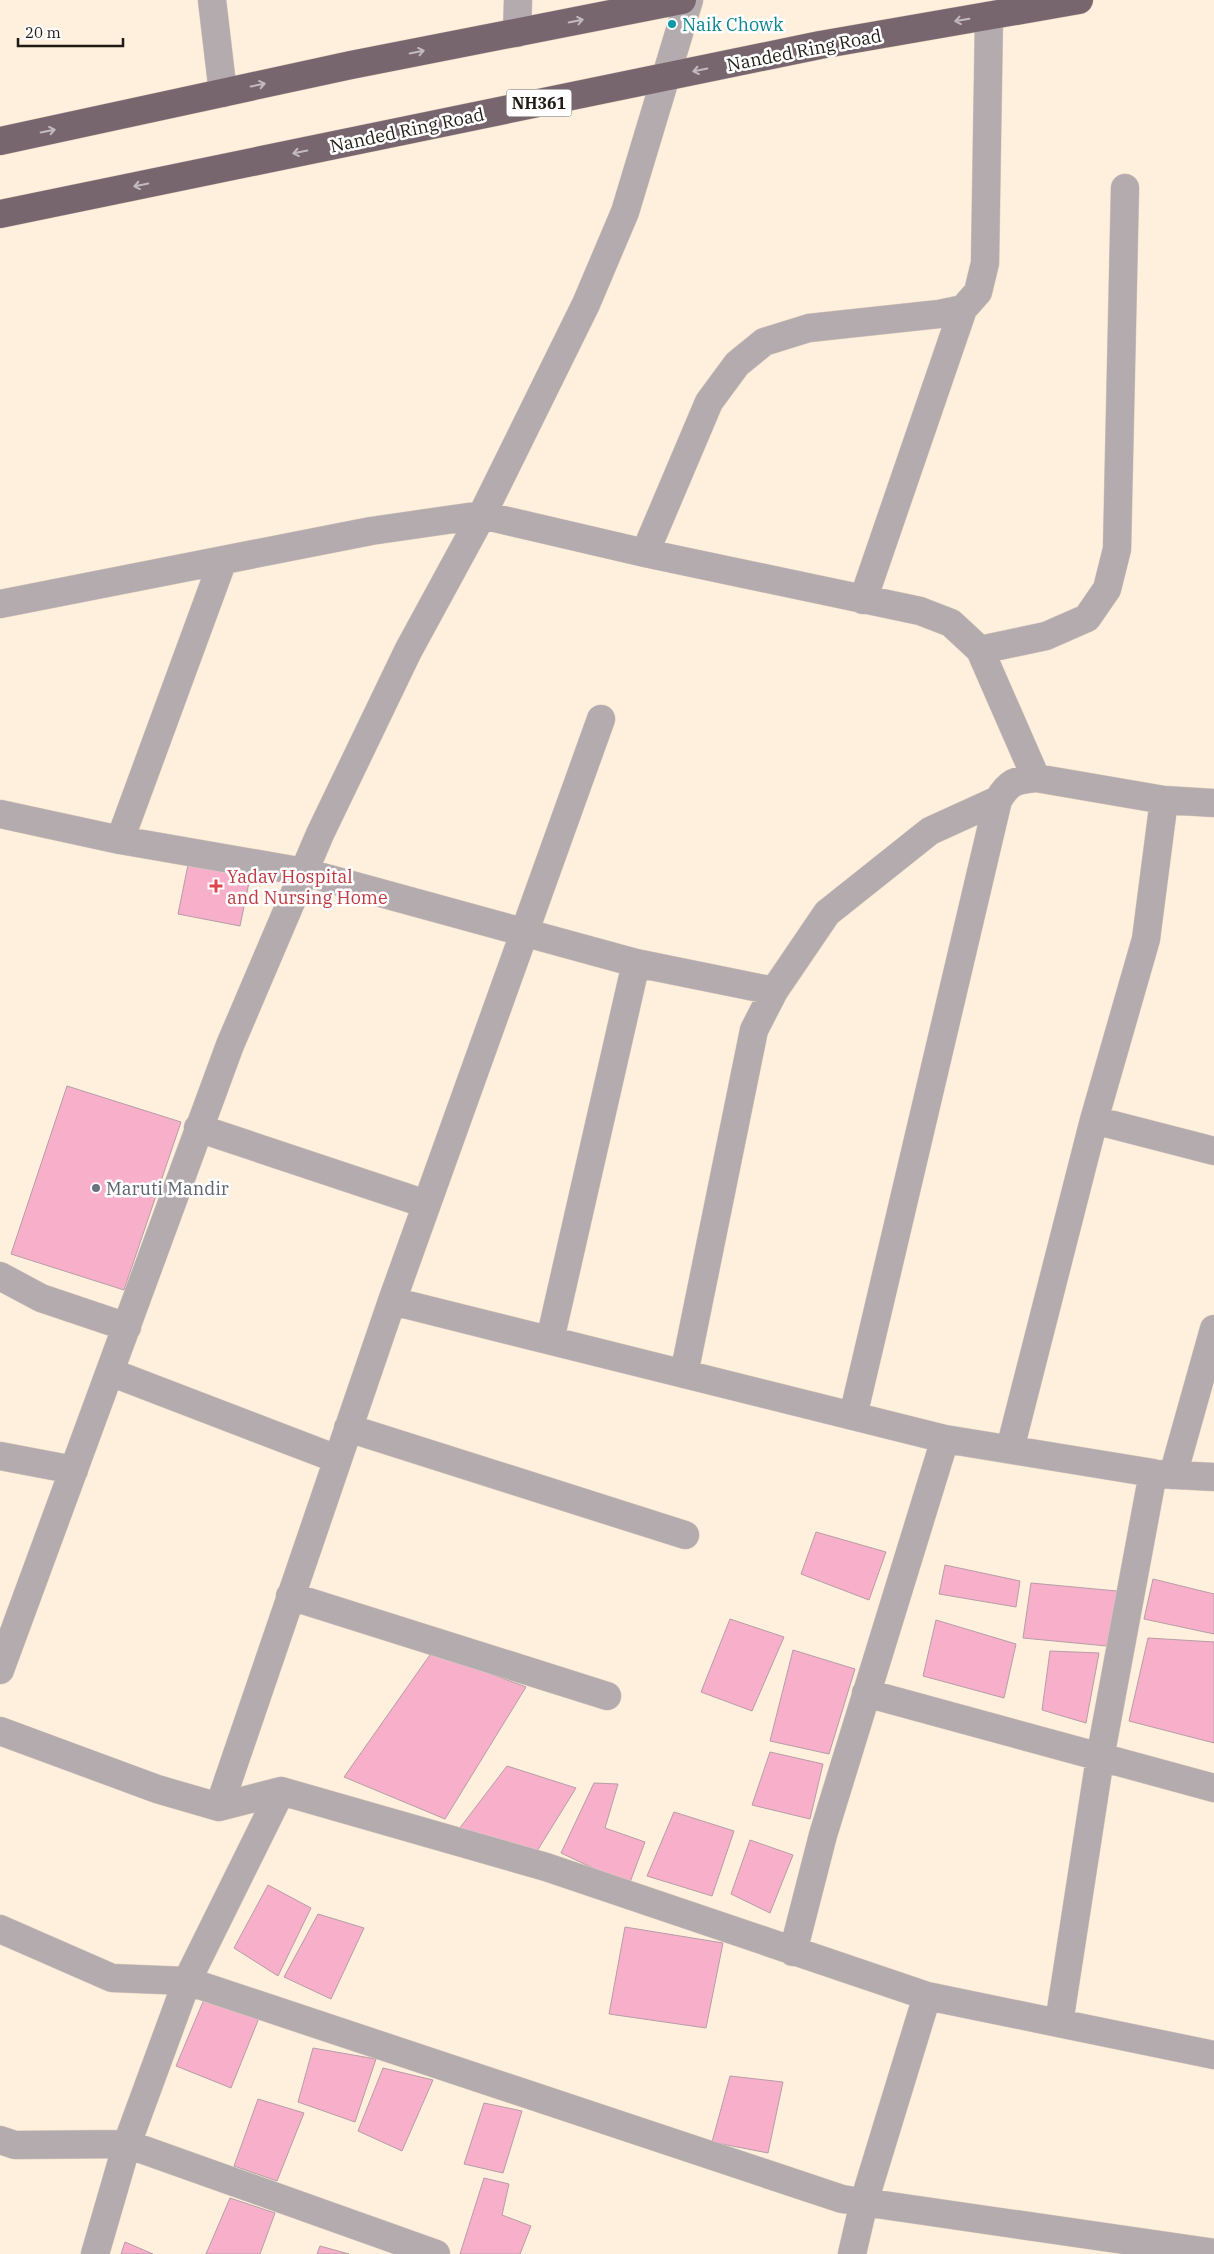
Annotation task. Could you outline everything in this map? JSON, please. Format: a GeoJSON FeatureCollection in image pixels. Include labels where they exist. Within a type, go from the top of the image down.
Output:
{"type":"FeatureCollection","features":[{"type":"Feature","properties":{"kind":"highway"},"geometry":{"type":"LineString","coordinates":[[0,141],[223,93],[682,0]]}},
{"type":"Feature","properties":{"kind":"highway","name":"Nanded Ring Road"},"geometry":{"type":"LineString","coordinates":[[0,214],[820,45],[1079,0]]}},
{"type":"Feature","properties":{"kind":"street"},"geometry":{"type":"LineString","coordinates":[[212,0],[223,93]]}},
{"type":"Feature","properties":{"kind":"street"},"geometry":{"type":"LineString","coordinates":[[517,33],[518,0]]}},
{"type":"Feature","properties":{"kind":"street"},"geometry":{"type":"LineString","coordinates":[[0,1670],[6,1636],[74,1470],[198,1128],[230,1046],[304,872],[408,652],[482,516],[586,304],[625,212],[690,0]]}},
{"type":"Feature","properties":{"kind":"street"},"geometry":{"type":"LineString","coordinates":[[863,600],[963,309],[978,292],[985,263],[989,16]]}},
{"type":"Feature","properties":{"kind":"street"},"geometry":{"type":"LineString","coordinates":[[980,650],[1046,636],[1087,618],[1107,589],[1117,549],[1125,188]]}},
{"type":"Feature","properties":{"kind":"street"},"geometry":{"type":"LineString","coordinates":[[645,553],[710,402],[737,364],[764,342],[809,328],[939,314],[963,309]]}},
{"type":"Feature","properties":{"kind":"street"},"geometry":{"type":"LineString","coordinates":[[0,604],[371,531],[482,516],[645,553],[920,611],[951,623],[980,650],[1036,778]]}},
{"type":"Feature","properties":{"kind":"street"},"geometry":{"type":"LineString","coordinates":[[120,840],[223,560]]}},
{"type":"Feature","properties":{"kind":"street"},"geometry":{"type":"LineString","coordinates":[[218,1807],[426,1204],[601,719]]}},
{"type":"Feature","properties":{"kind":"street"},"geometry":{"type":"LineString","coordinates":[[853,1416],[998,800],[1006,786],[1019,779],[1036,778],[1164,800],[1214,802]]}},
{"type":"Feature","properties":{"kind":"street"},"geometry":{"type":"LineString","coordinates":[[684,1374],[754,1030],[774,991],[827,913],[930,831],[998,800]]}},
{"type":"Feature","properties":{"kind":"street"},"geometry":{"type":"LineString","coordinates":[[1010,1449],[1094,1120],[1146,939],[1164,800]]}},
{"type":"Feature","properties":{"kind":"street"},"geometry":{"type":"LineString","coordinates":[[0,814],[120,840],[304,872],[636,963],[774,991]]}},
{"type":"Feature","properties":{"kind":"street"},"geometry":{"type":"LineString","coordinates":[[550,1340],[636,963]]}},
{"type":"Feature","properties":{"kind":"street"},"geometry":{"type":"LineString","coordinates":[[1094,1120],[1214,1151]]}},
{"type":"Feature","properties":{"kind":"street"},"geometry":{"type":"LineString","coordinates":[[198,1128],[426,1204]]}},
{"type":"Feature","properties":{"kind":"street"},"geometry":{"type":"LineString","coordinates":[[0,1276],[41,1298],[126,1327]]}},
{"type":"Feature","properties":{"kind":"street"},"geometry":{"type":"LineString","coordinates":[[392,1301],[945,1439],[1163,1474],[1214,1477]]}},
{"type":"Feature","properties":{"kind":"street"},"geometry":{"type":"LineString","coordinates":[[1060,2023],[1100,1758],[1163,1474],[1214,1330]]}},
{"type":"Feature","properties":{"kind":"street"},"geometry":{"type":"LineString","coordinates":[[110,1372],[337,1459]]}},
{"type":"Feature","properties":{"kind":"street"},"geometry":{"type":"LineString","coordinates":[[348,1428],[685,1535]]}},
{"type":"Feature","properties":{"kind":"street"},"geometry":{"type":"LineString","coordinates":[[793,1952],[823,1835],[945,1439]]}},
{"type":"Feature","properties":{"kind":"street"},"geometry":{"type":"LineString","coordinates":[[0,1456],[74,1470]]}},
{"type":"Feature","properties":{"kind":"street"},"geometry":{"type":"LineString","coordinates":[[290,1596],[607,1696]]}},
{"type":"Feature","properties":{"kind":"street"},"geometry":{"type":"LineString","coordinates":[[866,1693],[1214,1788]]}},
{"type":"Feature","properties":{"kind":"street"},"geometry":{"type":"LineString","coordinates":[[0,1731],[157,1789],[218,1807],[281,1791],[546,1867],[927,1996],[1214,2055]]}},
{"type":"Feature","properties":{"kind":"street"},"geometry":{"type":"LineString","coordinates":[[95,2254],[127,2144],[187,1981],[281,1791]]}},
{"type":"Feature","properties":{"kind":"street"},"geometry":{"type":"LineString","coordinates":[[0,1929],[112,1978],[187,1981],[842,2199],[1214,2253]]}},
{"type":"Feature","properties":{"kind":"street"},"geometry":{"type":"LineString","coordinates":[[852,2254],[864,2202],[927,1996]]}},
{"type":"Feature","properties":{"kind":"street"},"geometry":{"type":"LineString","coordinates":[[0,2140],[15,2145],[127,2144],[436,2254]]}},
{"type":"Feature","properties":{"kind":"building"},"geometry":{"type":"Polygon","coordinates":[[[190,855],[252,868],[240,926],[178,914],[190,855]]]}},
{"type":"Feature","properties":{"kind":"building","name":"Maruti Mandir"},"geometry":{"type":"Polygon","coordinates":[[[67,1086],[181,1122],[124,1290],[11,1254],[67,1086]]]}},
{"type":"Feature","properties":{"kind":"building"},"geometry":{"type":"Polygon","coordinates":[[[816,1532],[886,1552],[869,1600],[801,1574],[816,1532]]]}},
{"type":"Feature","properties":{"kind":"building"},"geometry":{"type":"Polygon","coordinates":[[[945,1565],[1020,1581],[1016,1607],[939,1594],[945,1565]]]}},
{"type":"Feature","properties":{"kind":"building"},"geometry":{"type":"Polygon","coordinates":[[[1153,1579],[1214,1594],[1214,1634],[1144,1619],[1153,1579]]]}},
{"type":"Feature","properties":{"kind":"building"},"geometry":{"type":"Polygon","coordinates":[[[1031,1583],[1117,1591],[1107,1646],[1023,1638],[1031,1583]]]}},
{"type":"Feature","properties":{"kind":"building"},"geometry":{"type":"Polygon","coordinates":[[[730,1619],[784,1637],[752,1711],[701,1692],[730,1619]]]}},
{"type":"Feature","properties":{"kind":"building"},"geometry":{"type":"Polygon","coordinates":[[[936,1620],[1016,1644],[1004,1698],[923,1676],[936,1620]]]}},
{"type":"Feature","properties":{"kind":"building"},"geometry":{"type":"Polygon","coordinates":[[[1148,1638],[1214,1642],[1214,1743],[1129,1721],[1148,1638]]]}},
{"type":"Feature","properties":{"kind":"building"},"geometry":{"type":"Polygon","coordinates":[[[793,1650],[855,1669],[829,1754],[770,1741],[793,1650]]]}},
{"type":"Feature","properties":{"kind":"building"},"geometry":{"type":"Polygon","coordinates":[[[1050,1651],[1099,1653],[1086,1723],[1042,1710],[1050,1651]]]}},
{"type":"Feature","properties":{"kind":"building"},"geometry":{"type":"Polygon","coordinates":[[[432,1652],[526,1687],[445,1819],[344,1777],[432,1652]]]}},
{"type":"Feature","properties":{"kind":"building"},"geometry":{"type":"Polygon","coordinates":[[[770,1752],[823,1764],[810,1819],[752,1805],[770,1752]]]}},
{"type":"Feature","properties":{"kind":"building"},"geometry":{"type":"Polygon","coordinates":[[[507,1766],[576,1788],[534,1856],[459,1829],[507,1766]]]}},
{"type":"Feature","properties":{"kind":"building"},"geometry":{"type":"Polygon","coordinates":[[[594,1783],[618,1784],[605,1828],[645,1842],[629,1885],[561,1853],[594,1783]]]}},
{"type":"Feature","properties":{"kind":"building"},"geometry":{"type":"Polygon","coordinates":[[[674,1812],[734,1831],[712,1896],[647,1876],[674,1812]]]}},
{"type":"Feature","properties":{"kind":"building"},"geometry":{"type":"Polygon","coordinates":[[[750,1840],[793,1855],[770,1913],[731,1894],[750,1840]]]}},
{"type":"Feature","properties":{"kind":"building"},"geometry":{"type":"Polygon","coordinates":[[[268,1885],[311,1908],[278,1976],[234,1948],[268,1885]]]}},
{"type":"Feature","properties":{"kind":"building"},"geometry":{"type":"Polygon","coordinates":[[[318,1914],[364,1928],[331,1999],[284,1977],[318,1914]]]}},
{"type":"Feature","properties":{"kind":"building"},"geometry":{"type":"Polygon","coordinates":[[[625,1927],[723,1943],[706,2028],[609,2014],[625,1927]]]}},
{"type":"Feature","properties":{"kind":"building"},"geometry":{"type":"Polygon","coordinates":[[[205,1997],[259,2018],[231,2088],[176,2066],[205,1997]]]}},
{"type":"Feature","properties":{"kind":"building"},"geometry":{"type":"Polygon","coordinates":[[[313,2048],[376,2059],[355,2122],[298,2102],[313,2048]]]}},
{"type":"Feature","properties":{"kind":"building"},"geometry":{"type":"Polygon","coordinates":[[[383,2068],[433,2080],[402,2151],[358,2131],[383,2068]]]}},
{"type":"Feature","properties":{"kind":"building"},"geometry":{"type":"Polygon","coordinates":[[[730,2076],[783,2082],[768,2153],[712,2142],[730,2076]]]}},
{"type":"Feature","properties":{"kind":"building"},"geometry":{"type":"Polygon","coordinates":[[[258,2099],[304,2113],[277,2181],[234,2166],[258,2099]]]}},
{"type":"Feature","properties":{"kind":"building"},"geometry":{"type":"Polygon","coordinates":[[[484,2103],[522,2111],[503,2173],[464,2164],[484,2103]]]}},
{"type":"Feature","properties":{"kind":"building"},"geometry":{"type":"Polygon","coordinates":[[[484,2178],[509,2184],[502,2215],[531,2226],[520,2254],[460,2254],[484,2178]]]}},
{"type":"Feature","properties":{"kind":"building"},"geometry":{"type":"Polygon","coordinates":[[[230,2198],[275,2213],[260,2254],[206,2254],[230,2198]]]}},
{"type":"Feature","properties":{"kind":"building"},"geometry":{"type":"Polygon","coordinates":[[[125,2242],[153,2254],[121,2254],[125,2242]]]}},
{"type":"Feature","properties":{"kind":"building"},"geometry":{"type":"Polygon","coordinates":[[[320,2246],[349,2254],[317,2254],[320,2246]]]}},
{"type":"Feature","properties":{"kind":"place","name":"Naik Chowk"},"geometry":{"type":"Point","coordinates":[672,24]}},
{"type":"Feature","properties":{"kind":"place","name":"Yadav Hospital and Nursing Home"},"geometry":{"type":"Point","coordinates":[216,886]}},
{"type":"Feature","properties":{"kind":"place","name":"Maruti Mandir"},"geometry":{"type":"Point","coordinates":[96,1188]}}]}
